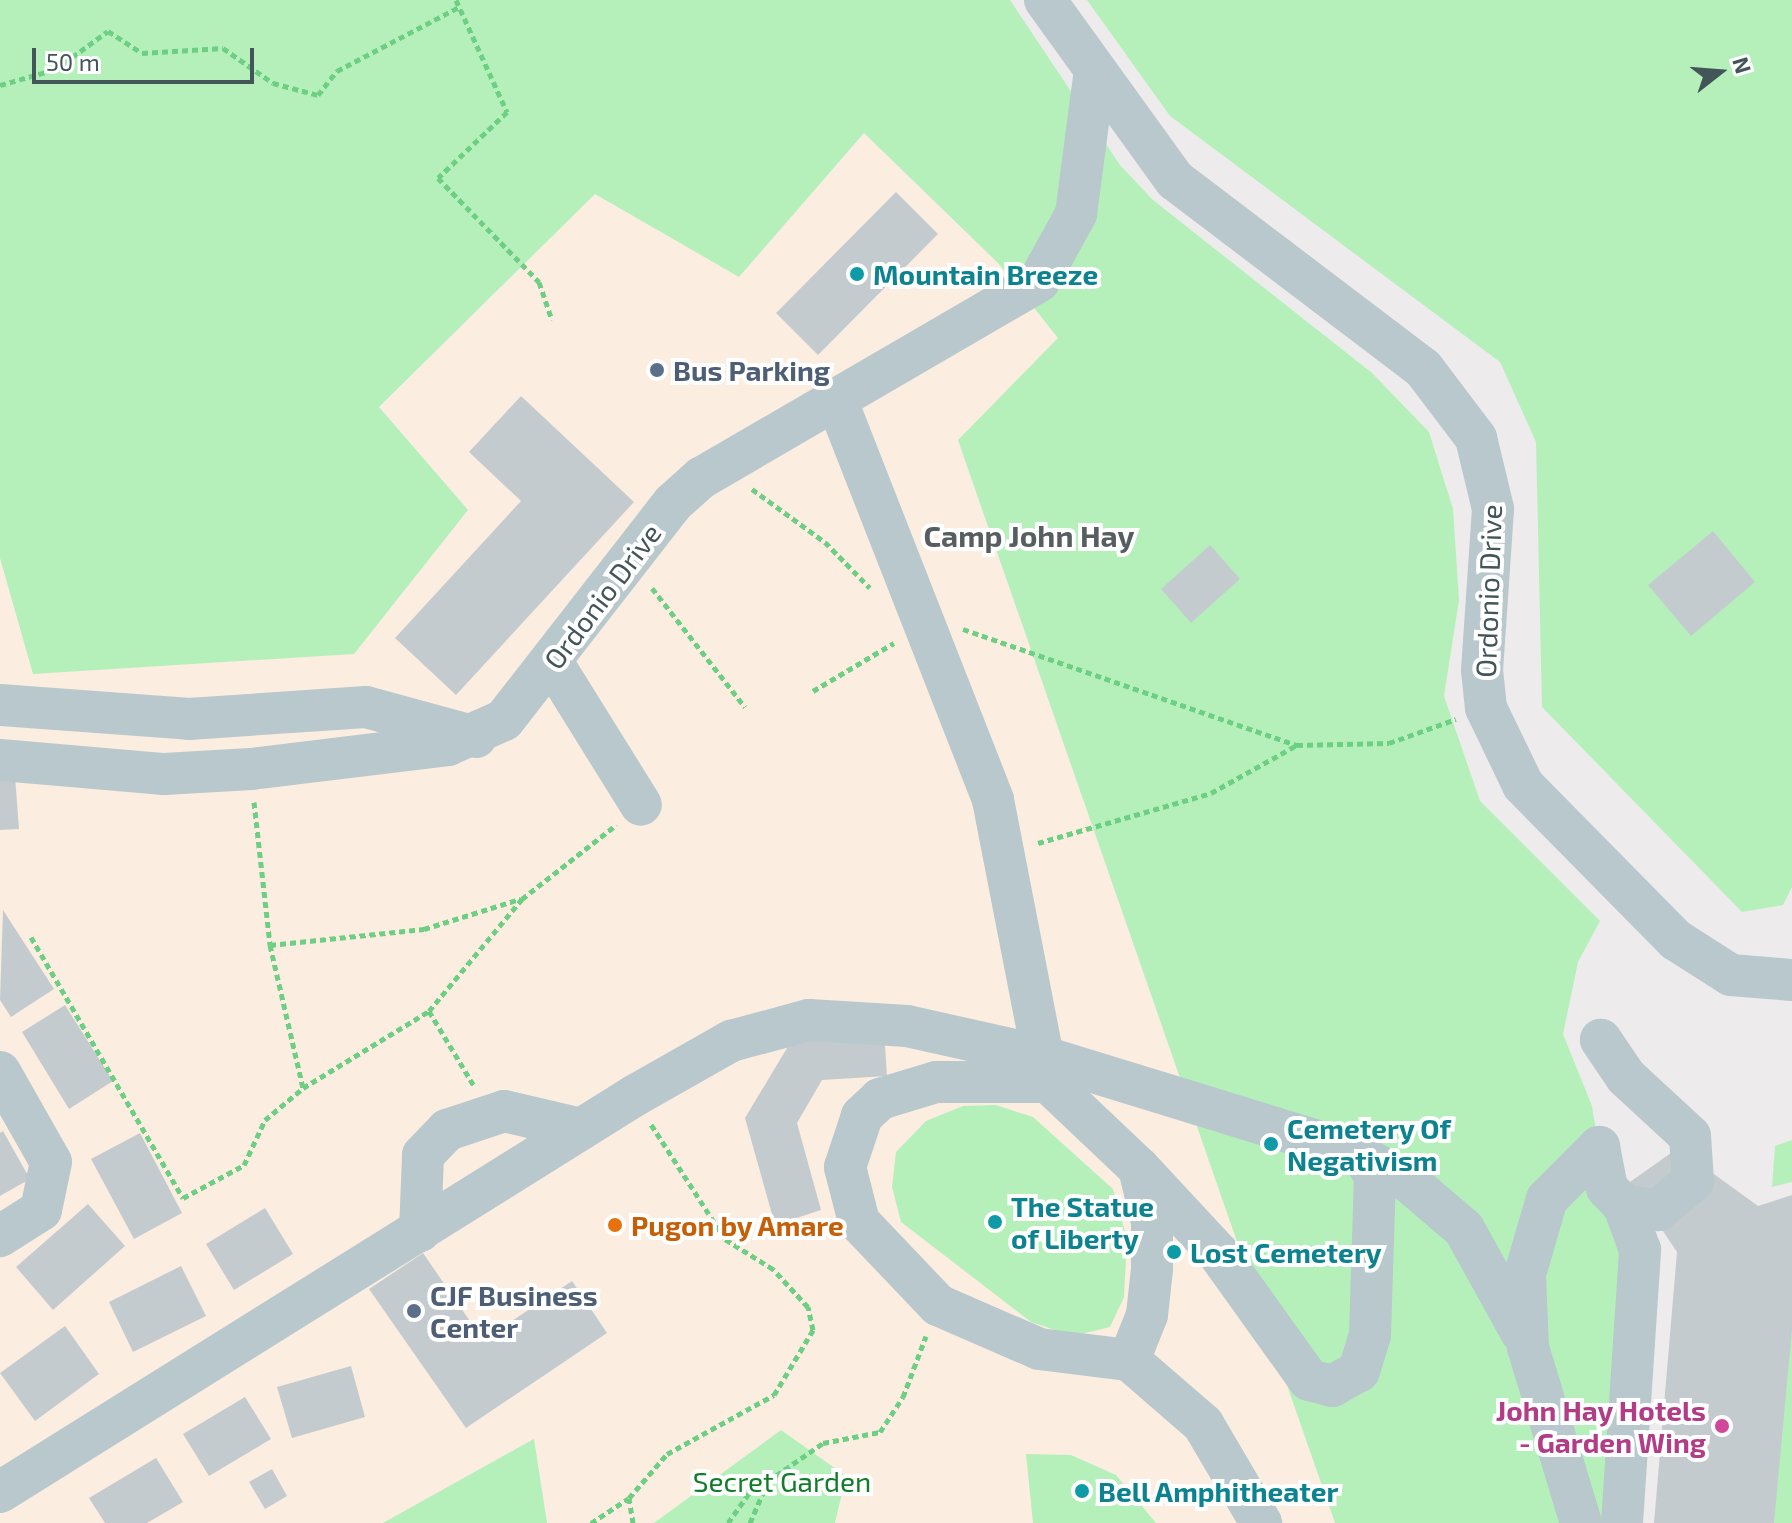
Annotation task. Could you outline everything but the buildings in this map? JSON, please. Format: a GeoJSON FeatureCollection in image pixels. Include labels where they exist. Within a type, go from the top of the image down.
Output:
{"type":"FeatureCollection","features":[{"type":"Feature","properties":{"kind":"street","name":"Ordonio Drive"},"geometry":{"type":"LineString","coordinates":[[1045,0],[1175,180],[1423,368],[1476,438],[1493,509],[1482,670],[1486,708],[1523,785],[1676,940],[1731,975],[1792,980]]}},
{"type":"Feature","properties":{"kind":"street","name":"Ordonio Drive"},"geometry":{"type":"LineString","coordinates":[[0,760],[164,774],[251,769],[476,737],[504,720],[673,503],[720,464],[838,404],[1039,281],[1067,236],[1082,168],[1095,70]]}},
{"type":"Feature","properties":{"kind":"street","name":"Ordonio Drive"},"geometry":{"type":"LineString","coordinates":[[1082,168],[1122,109]]}},
{"type":"Feature","properties":{"kind":"street"},"geometry":{"type":"LineString","coordinates":[[838,404],[993,800],[1045,1069],[1218,1253],[1319,1386],[1347,1379],[1365,1361],[1370,1161]]}},
{"type":"Feature","properties":{"kind":"street"},"geometry":{"type":"LineString","coordinates":[[552,662],[641,805]]}},
{"type":"Feature","properties":{"kind":"street"},"geometry":{"type":"LineString","coordinates":[[0,705],[189,719],[366,707],[476,737]]}},
{"type":"Feature","properties":{"kind":"street"},"geometry":{"type":"LineString","coordinates":[[4,1481],[420,1231],[634,1096],[731,1041],[809,1020],[907,1026],[1045,1069],[1370,1161],[1409,1182],[1464,1229],[1528,1347],[1581,1523]]}},
{"type":"Feature","properties":{"kind":"street"},"geometry":{"type":"LineString","coordinates":[[1601,1040],[1626,1077],[1681,1124],[1695,1151],[1684,1194],[1633,1208]]}},
{"type":"Feature","properties":{"kind":"street"},"geometry":{"type":"LineString","coordinates":[[1045,1069],[906,1089],[880,1099],[856,1129],[845,1167],[859,1222],[938,1305],[1039,1349],[1129,1360],[1203,1424],[1261,1523]]}},
{"type":"Feature","properties":{"kind":"street"},"geometry":{"type":"LineString","coordinates":[[0,1072],[51,1162],[41,1210],[0,1236]]}},
{"type":"Feature","properties":{"kind":"street"},"geometry":{"type":"LineString","coordinates":[[420,1231],[423,1155],[447,1130],[489,1112],[530,1111],[581,1129]]}},
{"type":"Feature","properties":{"kind":"street"},"geometry":{"type":"LineString","coordinates":[[1528,1347],[1525,1274],[1547,1199],[1599,1147],[1607,1188],[1633,1208],[1640,1250],[1622,1523]]}},
{"type":"Feature","properties":{"kind":"street"},"geometry":{"type":"LineString","coordinates":[[1129,1360],[1147,1315],[1152,1269],[1152,1222],[1139,1168]]}},
{"type":"Feature","properties":{"kind":"path"},"geometry":{"type":"LineString","coordinates":[[456,0],[507,112],[438,178],[539,282],[552,320]]}},
{"type":"Feature","properties":{"kind":"path"},"geometry":{"type":"LineString","coordinates":[[0,85],[56,69],[108,31],[142,53],[223,48],[282,88],[318,95],[337,71],[459,7]]}},
{"type":"Feature","properties":{"kind":"path"},"geometry":{"type":"LineString","coordinates":[[761,497],[825,542],[877,595]]}},
{"type":"Feature","properties":{"kind":"path"},"geometry":{"type":"LineString","coordinates":[[642,577],[745,707]]}},
{"type":"Feature","properties":{"kind":"path"},"geometry":{"type":"LineString","coordinates":[[947,624],[1297,745],[1389,743],[1486,708]]}},
{"type":"Feature","properties":{"kind":"path"},"geometry":{"type":"LineString","coordinates":[[813,691],[878,647],[905,640]]}},
{"type":"Feature","properties":{"kind":"path"},"geometry":{"type":"LineString","coordinates":[[1021,848],[1211,793],[1297,745]]}},
{"type":"Feature","properties":{"kind":"path"},"geometry":{"type":"LineString","coordinates":[[251,769],[270,945],[303,1088]]}},
{"type":"Feature","properties":{"kind":"path"},"geometry":{"type":"LineString","coordinates":[[31,937],[183,1198],[244,1165],[265,1120],[303,1088],[429,1011],[522,899],[641,805]]}},
{"type":"Feature","properties":{"kind":"path"},"geometry":{"type":"LineString","coordinates":[[270,945],[424,929],[522,899]]}},
{"type":"Feature","properties":{"kind":"path"},"geometry":{"type":"LineString","coordinates":[[429,1011],[489,1112]]}},
{"type":"Feature","properties":{"kind":"path"},"geometry":{"type":"LineString","coordinates":[[591,1523],[629,1498],[693,1436],[774,1395],[813,1330],[808,1307],[773,1269],[725,1239],[634,1096]]}},
{"type":"Feature","properties":{"kind":"path"},"geometry":{"type":"LineString","coordinates":[[750,1523],[766,1484],[823,1443],[880,1432],[903,1397],[938,1305]]}},
{"type":"Feature","properties":{"kind":"path"},"geometry":{"type":"LineString","coordinates":[[728,1523],[759,1479],[766,1484]]}},
{"type":"Feature","properties":{"kind":"path"},"geometry":{"type":"LineString","coordinates":[[629,1498],[633,1523]]}},
{"type":"Feature","properties":{"kind":"shaded area"},"geometry":{"type":"Polygon","coordinates":[[[864,133],[999,264],[1058,338],[958,441],[1335,1523],[547,1523],[533,1439],[383,1523],[0,1523],[0,558],[33,674],[468,510],[379,407],[595,194],[739,276],[864,133]]]}},
{"type":"Feature","properties":{"kind":"green space"},"geometry":{"type":"Polygon","coordinates":[[[0,0],[1010,0],[1120,165],[1153,200],[1372,373],[1429,432],[1453,509],[1459,600],[1444,696],[1480,801],[1600,921],[1578,962],[1563,1034],[1592,1106],[1607,1201],[1631,1234],[1629,1523],[1335,1523],[958,440],[1058,338],[999,264],[864,133],[739,277],[595,194],[379,407],[468,510],[354,654],[33,674],[0,558],[0,0]]]}},
{"type":"Feature","properties":{"kind":"green space"},"geometry":{"type":"Polygon","coordinates":[[[1087,0],[1792,0],[1792,887],[1783,905],[1742,912],[1542,707],[1536,442],[1500,362],[1170,116],[1087,0]]]}},
{"type":"Feature","properties":{"kind":"green space"},"geometry":{"type":"Polygon","coordinates":[[[996,1105],[1033,1117],[1113,1189],[1127,1239],[1124,1297],[1110,1327],[1073,1336],[1031,1322],[901,1222],[892,1187],[896,1152],[926,1121],[963,1106],[996,1105]]]}},
{"type":"Feature","properties":{"kind":"green space"},"geometry":{"type":"Polygon","coordinates":[[[1792,1140],[1792,1182],[1772,1187],[1775,1146],[1792,1140]]]}},
{"type":"Feature","properties":{"kind":"green space"},"geometry":{"type":"Polygon","coordinates":[[[1792,1329],[1792,1523],[1774,1523],[1788,1330],[1792,1329]]]}},
{"type":"Feature","properties":{"kind":"green space","name":"Secret Garden"},"geometry":{"type":"Polygon","coordinates":[[[781,1430],[846,1476],[835,1523],[654,1523],[781,1430]]]}},
{"type":"Feature","properties":{"kind":"green space"},"geometry":{"type":"Polygon","coordinates":[[[534,1439],[547,1523],[383,1523],[534,1439]]]}},
{"type":"Feature","properties":{"kind":"green space","name":"Bell Amphitheater"},"geometry":{"type":"Polygon","coordinates":[[[1026,1454],[1071,1455],[1116,1475],[1156,1523],[1033,1523],[1026,1454]]]}},
{"type":"Feature","properties":{"kind":"place","name":"Mountain Breeze"},"geometry":{"type":"Point","coordinates":[857,274]}},
{"type":"Feature","properties":{"kind":"place","name":"Bus Parking"},"geometry":{"type":"Point","coordinates":[657,370]}},
{"type":"Feature","properties":{"kind":"place","name":"Cemetery Of Negativism"},"geometry":{"type":"Point","coordinates":[1271,1144]}},
{"type":"Feature","properties":{"kind":"place","name":"The Statue of Liberty"},"geometry":{"type":"Point","coordinates":[995,1222]}},
{"type":"Feature","properties":{"kind":"place","name":"Pugon by Amare"},"geometry":{"type":"Point","coordinates":[615,1225]}},
{"type":"Feature","properties":{"kind":"place","name":"Lost Cemetery"},"geometry":{"type":"Point","coordinates":[1174,1252]}},
{"type":"Feature","properties":{"kind":"place","name":"CJF Business Center"},"geometry":{"type":"Point","coordinates":[414,1311]}},
{"type":"Feature","properties":{"kind":"place","name":"John Hay Hotels - Garden Wing"},"geometry":{"type":"Point","coordinates":[1722,1426]}},
{"type":"Feature","properties":{"kind":"place","name":"Bell Amphitheater"},"geometry":{"type":"Point","coordinates":[1082,1491]}},
{"type":"Feature","properties":{"kind":"district","name":"Camp John Hay"},"geometry":{"type":"Point","coordinates":[1029,535]}}]}
